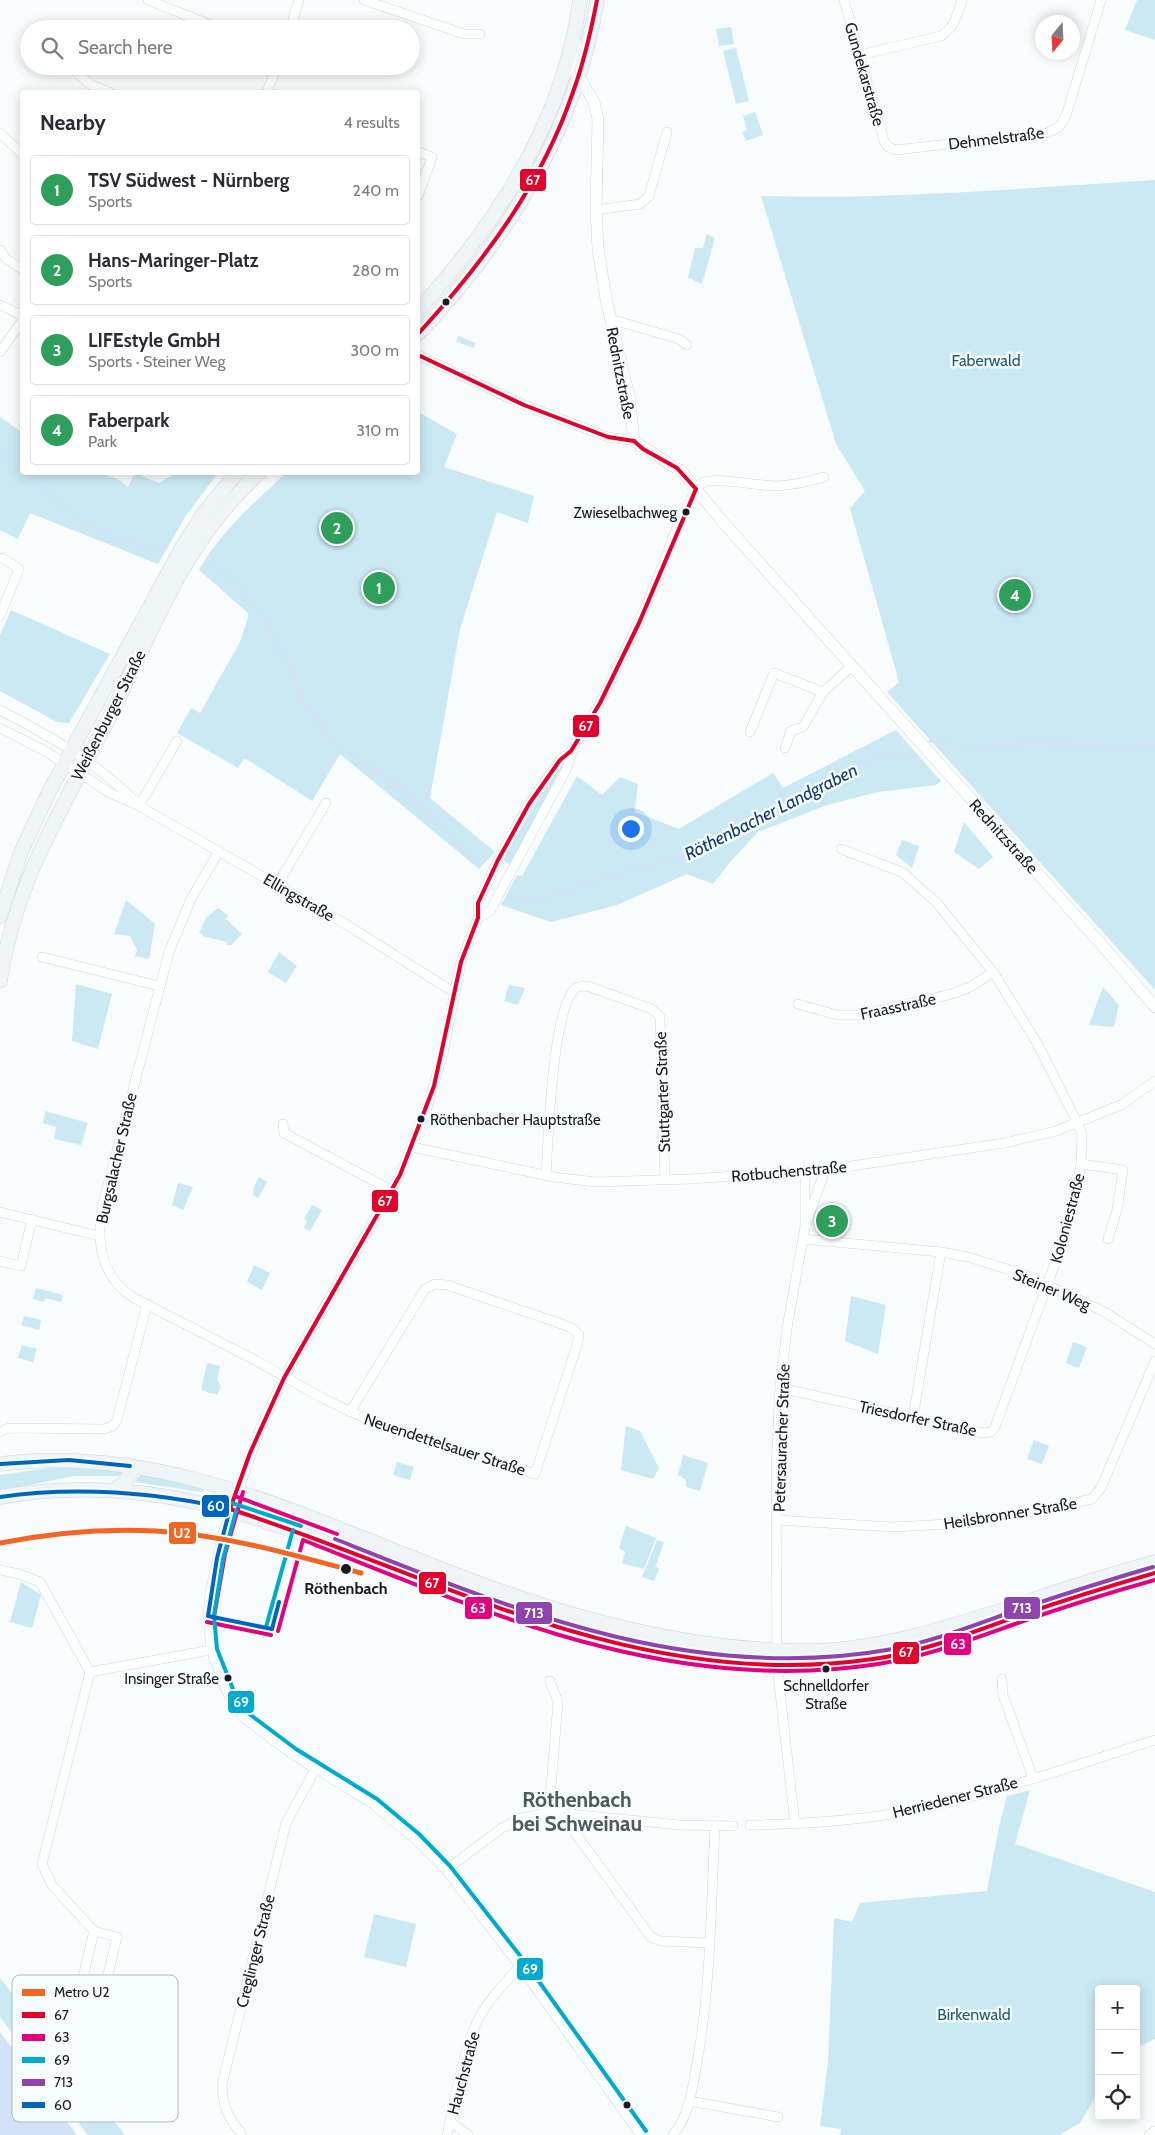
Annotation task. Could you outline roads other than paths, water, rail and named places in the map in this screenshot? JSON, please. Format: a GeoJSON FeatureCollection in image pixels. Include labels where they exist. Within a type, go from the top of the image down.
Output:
{"type":"FeatureCollection","features":[{"type":"Feature","properties":{"kind":"main road"},"geometry":{"type":"LineString","coordinates":[[420,308],[448,276],[485,228],[524,167],[553,104],[575,31],[580,0]]}},
{"type":"Feature","properties":{"kind":"main road"},"geometry":{"type":"LineString","coordinates":[[420,332],[478,264],[524,197],[553,143],[579,78],[597,0]]}},
{"type":"Feature","properties":{"kind":"main road","name":"Rednitzstraße"},"geometry":{"type":"LineString","coordinates":[[575,31],[576,57],[573,67],[594,102],[598,119],[596,210],[598,248],[610,319],[629,396],[634,442],[644,450],[674,466],[696,489],[1155,1007]]}},
{"type":"Feature","properties":{"kind":"main road","name":"Weißenburger Straße"},"geometry":{"type":"LineString","coordinates":[[0,916],[25,844],[64,763],[182,547],[204,513],[235,475]]}},
{"type":"Feature","properties":{"kind":"main road","name":"Weißenburger Straße"},"geometry":{"type":"LineString","coordinates":[[0,981],[11,931],[29,875],[47,834],[87,760],[180,571],[215,521],[257,475]]}},
{"type":"Feature","properties":{"kind":"main road"},"geometry":{"type":"LineString","coordinates":[[0,1464],[69,1460],[128,1465],[168,1473],[237,1490],[296,1511],[470,1580],[588,1620],[689,1642],[777,1650],[809,1651],[846,1648],[922,1634],[1155,1562]]}},
{"type":"Feature","properties":{"kind":"main road"},"geometry":{"type":"LineString","coordinates":[[114,1490],[124,1484],[130,1475],[128,1465]]}},
{"type":"Feature","properties":{"kind":"main road"},"geometry":{"type":"LineString","coordinates":[[0,1498],[45,1491],[114,1490],[166,1496],[230,1509],[299,1532],[498,1609],[576,1634],[628,1648],[684,1658],[746,1665],[777,1666],[845,1663],[912,1651],[1073,1597],[1155,1573]]}},
{"type":"Feature","properties":{"kind":"street"},"geometry":{"type":"LineString","coordinates":[[148,0],[198,20]]}},
{"type":"Feature","properties":{"kind":"street"},"geometry":{"type":"LineString","coordinates":[[293,20],[299,0]]}},
{"type":"Feature","properties":{"kind":"street"},"geometry":{"type":"LineString","coordinates":[[364,0],[464,34],[480,34]]}},
{"type":"Feature","properties":{"kind":"street","name":"Gundekarstraße"},"geometry":{"type":"LineString","coordinates":[[844,0],[884,141],[888,147]]}},
{"type":"Feature","properties":{"kind":"street"},"geometry":{"type":"LineString","coordinates":[[860,55],[941,36],[955,23],[962,0]]}},
{"type":"Feature","properties":{"kind":"street","name":"Dehmelstraße"},"geometry":{"type":"LineString","coordinates":[[888,147],[896,150],[1047,133],[1059,127],[1066,116],[1101,0]]}},
{"type":"Feature","properties":{"kind":"street"},"geometry":{"type":"LineString","coordinates":[[79,75],[91,85],[104,90]]}},
{"type":"Feature","properties":{"kind":"street"},"geometry":{"type":"LineString","coordinates":[[268,90],[274,75]]}},
{"type":"Feature","properties":{"kind":"street"},"geometry":{"type":"LineString","coordinates":[[596,210],[640,204],[649,196],[667,132]]}},
{"type":"Feature","properties":{"kind":"street"},"geometry":{"type":"LineString","coordinates":[[0,133],[20,152]]}},
{"type":"Feature","properties":{"kind":"street"},"geometry":{"type":"LineString","coordinates":[[420,153],[432,157],[420,190]]}},
{"type":"Feature","properties":{"kind":"street"},"geometry":{"type":"LineString","coordinates":[[0,250],[6,259],[20,268]]}},
{"type":"Feature","properties":{"kind":"street"},"geometry":{"type":"LineString","coordinates":[[0,305],[20,312]]}},
{"type":"Feature","properties":{"kind":"street"},"geometry":{"type":"LineString","coordinates":[[0,352],[20,317]]}},
{"type":"Feature","properties":{"kind":"street","name":"Rednitzstraße"},"geometry":{"type":"LineString","coordinates":[[610,319],[679,339],[687,345]]}},
{"type":"Feature","properties":{"kind":"street"},"geometry":{"type":"LineString","coordinates":[[420,356],[541,412],[608,437],[634,442]]}},
{"type":"Feature","properties":{"kind":"street"},"geometry":{"type":"LineString","coordinates":[[478,918],[490,911],[567,768],[571,751],[600,703],[639,623],[696,489],[705,482],[714,479],[776,486],[804,484],[824,477]]}},
{"type":"Feature","properties":{"kind":"street"},"geometry":{"type":"LineString","coordinates":[[0,616],[19,569],[3,558]]}},
{"type":"Feature","properties":{"kind":"street"},"geometry":{"type":"LineString","coordinates":[[785,748],[791,731],[803,727],[823,692],[852,666]]}},
{"type":"Feature","properties":{"kind":"street"},"geometry":{"type":"LineString","coordinates":[[750,732],[774,673],[823,692]]}},
{"type":"Feature","properties":{"kind":"street","name":"Ellingstraße"},"geometry":{"type":"LineString","coordinates":[[0,710],[72,749],[121,788],[139,806]]}},
{"type":"Feature","properties":{"kind":"street","name":"Ellingstraße"},"geometry":{"type":"LineString","coordinates":[[0,728],[64,763],[110,793],[139,806],[277,884],[455,993]]}},
{"type":"Feature","properties":{"kind":"street"},"geometry":{"type":"LineString","coordinates":[[139,806],[177,741]]}},
{"type":"Feature","properties":{"kind":"street"},"geometry":{"type":"LineString","coordinates":[[571,751],[560,760],[529,804],[498,860],[478,903],[478,918],[461,962],[434,1086],[412,1147],[391,1190],[284,1378],[260,1429],[222,1536],[210,1594],[208,1616],[211,1650],[228,1692],[243,1717],[262,1734],[373,1804],[415,1839],[446,1870],[520,1966],[641,2135]]}},
{"type":"Feature","properties":{"kind":"street"},"geometry":{"type":"LineString","coordinates":[[277,884],[326,803]]}},
{"type":"Feature","properties":{"kind":"street","name":"Koloniestraße"},"geometry":{"type":"LineString","coordinates":[[841,849],[902,872],[936,902],[993,972],[1037,1043],[1077,1122],[1082,1135],[1081,1164],[1074,1205],[1047,1285]]}},
{"type":"Feature","properties":{"kind":"street","name":"Burgsalacher Straße"},"geometry":{"type":"LineString","coordinates":[[218,852],[184,915],[169,952],[102,1208],[98,1236],[103,1259],[112,1278],[129,1295],[255,1360],[284,1378]]}},
{"type":"Feature","properties":{"kind":"street"},"geometry":{"type":"LineString","coordinates":[[42,957],[159,986]]}},
{"type":"Feature","properties":{"kind":"street","name":"Fraasstraße"},"geometry":{"type":"LineString","coordinates":[[798,1004],[837,1015],[858,1015],[952,994],[972,986],[993,972]]}},
{"type":"Feature","properties":{"kind":"street","name":"Stuttgarter Straße"},"geometry":{"type":"LineString","coordinates":[[546,1176],[553,1064],[558,1040],[568,1000],[575,989],[580,986],[587,986],[652,1009],[660,1017],[665,1180]]}},
{"type":"Feature","properties":{"kind":"street","name":"Rotbuchenstraße"},"geometry":{"type":"LineString","coordinates":[[412,1147],[546,1176],[595,1182],[665,1180],[825,1170],[1004,1143],[1056,1131],[1121,1105],[1155,1081]]}},
{"type":"Feature","properties":{"kind":"street"},"geometry":{"type":"LineString","coordinates":[[283,1124],[284,1133],[391,1190]]}},
{"type":"Feature","properties":{"kind":"street"},"geometry":{"type":"LineString","coordinates":[[1081,1164],[1123,1170],[1117,1210],[1108,1239]]}},
{"type":"Feature","properties":{"kind":"street","name":"Petersauracher Straße"},"geometry":{"type":"LineString","coordinates":[[777,1666],[776,1468],[780,1388],[787,1328],[805,1227],[805,1170]]}},
{"type":"Feature","properties":{"kind":"street","name":"Petersauracher Straße"},"geometry":{"type":"LineString","coordinates":[[805,1227],[825,1170]]}},
{"type":"Feature","properties":{"kind":"street"},"geometry":{"type":"LineString","coordinates":[[0,1212],[98,1236]]}},
{"type":"Feature","properties":{"kind":"street"},"geometry":{"type":"LineString","coordinates":[[0,1261],[21,1266],[32,1219]]}},
{"type":"Feature","properties":{"kind":"street","name":"Steiner Weg"},"geometry":{"type":"LineString","coordinates":[[803,1239],[941,1252],[986,1262],[1023,1274],[1103,1311],[1155,1344]]}},
{"type":"Feature","properties":{"kind":"street"},"geometry":{"type":"LineString","coordinates":[[913,1417],[941,1252]]}},
{"type":"Feature","properties":{"kind":"street","name":"Neuendettelsauer Straße"},"geometry":{"type":"LineString","coordinates":[[284,1378],[350,1412],[371,1421],[534,1474],[579,1335],[572,1328],[556,1322],[446,1285],[431,1285],[425,1289],[350,1412]]}},
{"type":"Feature","properties":{"kind":"street","name":"Triesdorfer Straße"},"geometry":{"type":"LineString","coordinates":[[780,1388],[983,1433],[991,1432],[995,1427],[1047,1285]]}},
{"type":"Feature","properties":{"kind":"street"},"geometry":{"type":"LineString","coordinates":[[0,1432],[8,1428],[104,1429],[113,1426],[117,1420],[147,1304]]}},
{"type":"Feature","properties":{"kind":"street","name":"Heilsbronner Straße"},"geometry":{"type":"LineString","coordinates":[[777,1520],[875,1526],[948,1524],[1035,1511],[1092,1498],[1101,1488],[1155,1361]]}},
{"type":"Feature","properties":{"kind":"street"},"geometry":{"type":"LineString","coordinates":[[0,1570],[19,1574],[40,1582],[90,1672],[42,1864],[52,1885],[94,1931],[117,1937],[108,1975]]}},
{"type":"Feature","properties":{"kind":"street"},"geometry":{"type":"LineString","coordinates":[[90,1672],[211,1650]]}},
{"type":"Feature","properties":{"kind":"street"},"geometry":{"type":"LineString","coordinates":[[777,1666],[795,1824]]}},
{"type":"Feature","properties":{"kind":"street"},"geometry":{"type":"LineString","coordinates":[[1002,1679],[1003,1696],[1033,1778]]}},
{"type":"Feature","properties":{"kind":"street"},"geometry":{"type":"LineString","coordinates":[[549,1812],[558,1702],[550,1681]]}},
{"type":"Feature","properties":{"kind":"street","name":"Herriedener Straße"},"geometry":{"type":"LineString","coordinates":[[750,1825],[795,1824],[913,1810],[1033,1778],[1155,1740]]}},
{"type":"Feature","properties":{"kind":"street","name":"Creglinger Straße"},"geometry":{"type":"LineString","coordinates":[[242,2135],[229,2118],[223,2104],[222,2085],[286,1823],[316,1768]]}},
{"type":"Feature","properties":{"kind":"street"},"geometry":{"type":"LineString","coordinates":[[446,1870],[502,1828],[522,1818],[549,1812],[680,1826],[733,1826]]}},
{"type":"Feature","properties":{"kind":"street"},"geometry":{"type":"LineString","coordinates":[[570,1814],[570,1826],[651,1937],[660,1941],[709,1943]]}},
{"type":"Feature","properties":{"kind":"street"},"geometry":{"type":"LineString","coordinates":[[673,2135],[681,2125],[690,2101],[706,2011],[715,1826]]}},
{"type":"Feature","properties":{"kind":"street"},"geometry":{"type":"LineString","coordinates":[[83,1975],[94,1931]]}},
{"type":"Feature","properties":{"kind":"street","name":"Hauchstraße"},"geometry":{"type":"LineString","coordinates":[[447,2135],[470,2042],[478,2021],[503,1984],[520,1966]]}},
{"type":"Feature","properties":{"kind":"street"},"geometry":{"type":"LineString","coordinates":[[690,2101],[778,2117]]}},
{"type":"Feature","properties":{"kind":"street"},"geometry":{"type":"LineString","coordinates":[[450,2121],[468,2135]]}},
{"type":"Feature","properties":{"kind":"street"},"geometry":{"type":"LineString","coordinates":[[1149,2135],[1155,2131]]}},
{"type":"Feature","properties":{"kind":"waterway","name":"Röthenbacher Landgraben"},"geometry":{"type":"LineString","coordinates":[[0,452],[20,469]]}},
{"type":"Feature","properties":{"kind":"waterway","name":"Röthenbacher Landgraben"},"geometry":{"type":"LineString","coordinates":[[28,475],[83,522],[117,539],[161,550]]}},
{"type":"Feature","properties":{"kind":"waterway","name":"Röthenbacher Landgraben"},"geometry":{"type":"LineString","coordinates":[[205,563],[225,573],[243,589],[251,604],[264,616],[267,630],[275,638],[279,651],[294,671],[296,684]]}},
{"type":"Feature","properties":{"kind":"waterway","name":"Röthenbacher Landgraben"},"geometry":{"type":"LineString","coordinates":[[298,693],[300,700],[312,711],[328,738],[345,751]]}},
{"type":"Feature","properties":{"kind":"waterway","name":"Röthenbacher Landgraben"},"geometry":{"type":"LineString","coordinates":[[930,741],[954,744]]}},
{"type":"Feature","properties":{"kind":"waterway","name":"Röthenbacher Landgraben"},"geometry":{"type":"LineString","coordinates":[[964,745],[977,748],[994,745],[1042,743],[1114,747],[1155,745]]}},
{"type":"Feature","properties":{"kind":"waterway","name":"Röthenbacher Landgraben"},"geometry":{"type":"LineString","coordinates":[[514,898],[532,902],[613,875],[695,854],[777,809],[850,775],[873,758],[912,752]]}},
{"type":"Feature","properties":{"kind":"waterway","name":"Röthenbacher Landgraben"},"geometry":{"type":"LineString","coordinates":[[351,755],[404,790],[477,865]]}},
{"type":"Feature","properties":{"kind":"metro line","name":"U2"},"geometry":{"type":"LineString","coordinates":[[0,1543],[38,1536],[77,1532],[116,1530],[182,1533],[234,1541],[361,1573]]}},
{"type":"Feature","properties":{"kind":"place","name":"Zwieselbachweg"},"geometry":{"type":"Point","coordinates":[686,512]}},
{"type":"Feature","properties":{"kind":"place","name":"Hans-Maringer-Platz"},"geometry":{"type":"Point","coordinates":[337,528]}},
{"type":"Feature","properties":{"kind":"place","name":"TSV Südwest - Nürnberg"},"geometry":{"type":"Point","coordinates":[379,588]}},
{"type":"Feature","properties":{"kind":"place","name":"Faberpark"},"geometry":{"type":"Point","coordinates":[1015,595]}},
{"type":"Feature","properties":{"kind":"place","name":"Röthenbacher Hauptstraße"},"geometry":{"type":"Point","coordinates":[421,1119]}},
{"type":"Feature","properties":{"kind":"place","name":"LIFEstyle GmbH"},"geometry":{"type":"Point","coordinates":[832,1221]}},
{"type":"Feature","properties":{"kind":"place","name":"Röthenbach"},"geometry":{"type":"Point","coordinates":[346,1569]}},
{"type":"Feature","properties":{"kind":"place","name":"Schnelldorfer Straße"},"geometry":{"type":"Point","coordinates":[826,1669]}},
{"type":"Feature","properties":{"kind":"place","name":"Insinger Straße"},"geometry":{"type":"Point","coordinates":[228,1678]}},
{"type":"Feature","properties":{"kind":"district","name":"Röthenbach bei Schweinau"},"geometry":{"type":"Point","coordinates":[577,1812]}},
{"type":"Feature","properties":{"kind":"park label","name":"Faberwald"},"geometry":{"type":"Point","coordinates":[986,360]}},
{"type":"Feature","properties":{"kind":"park label","name":"Birkenwald"},"geometry":{"type":"Point","coordinates":[974,2014]}}]}
